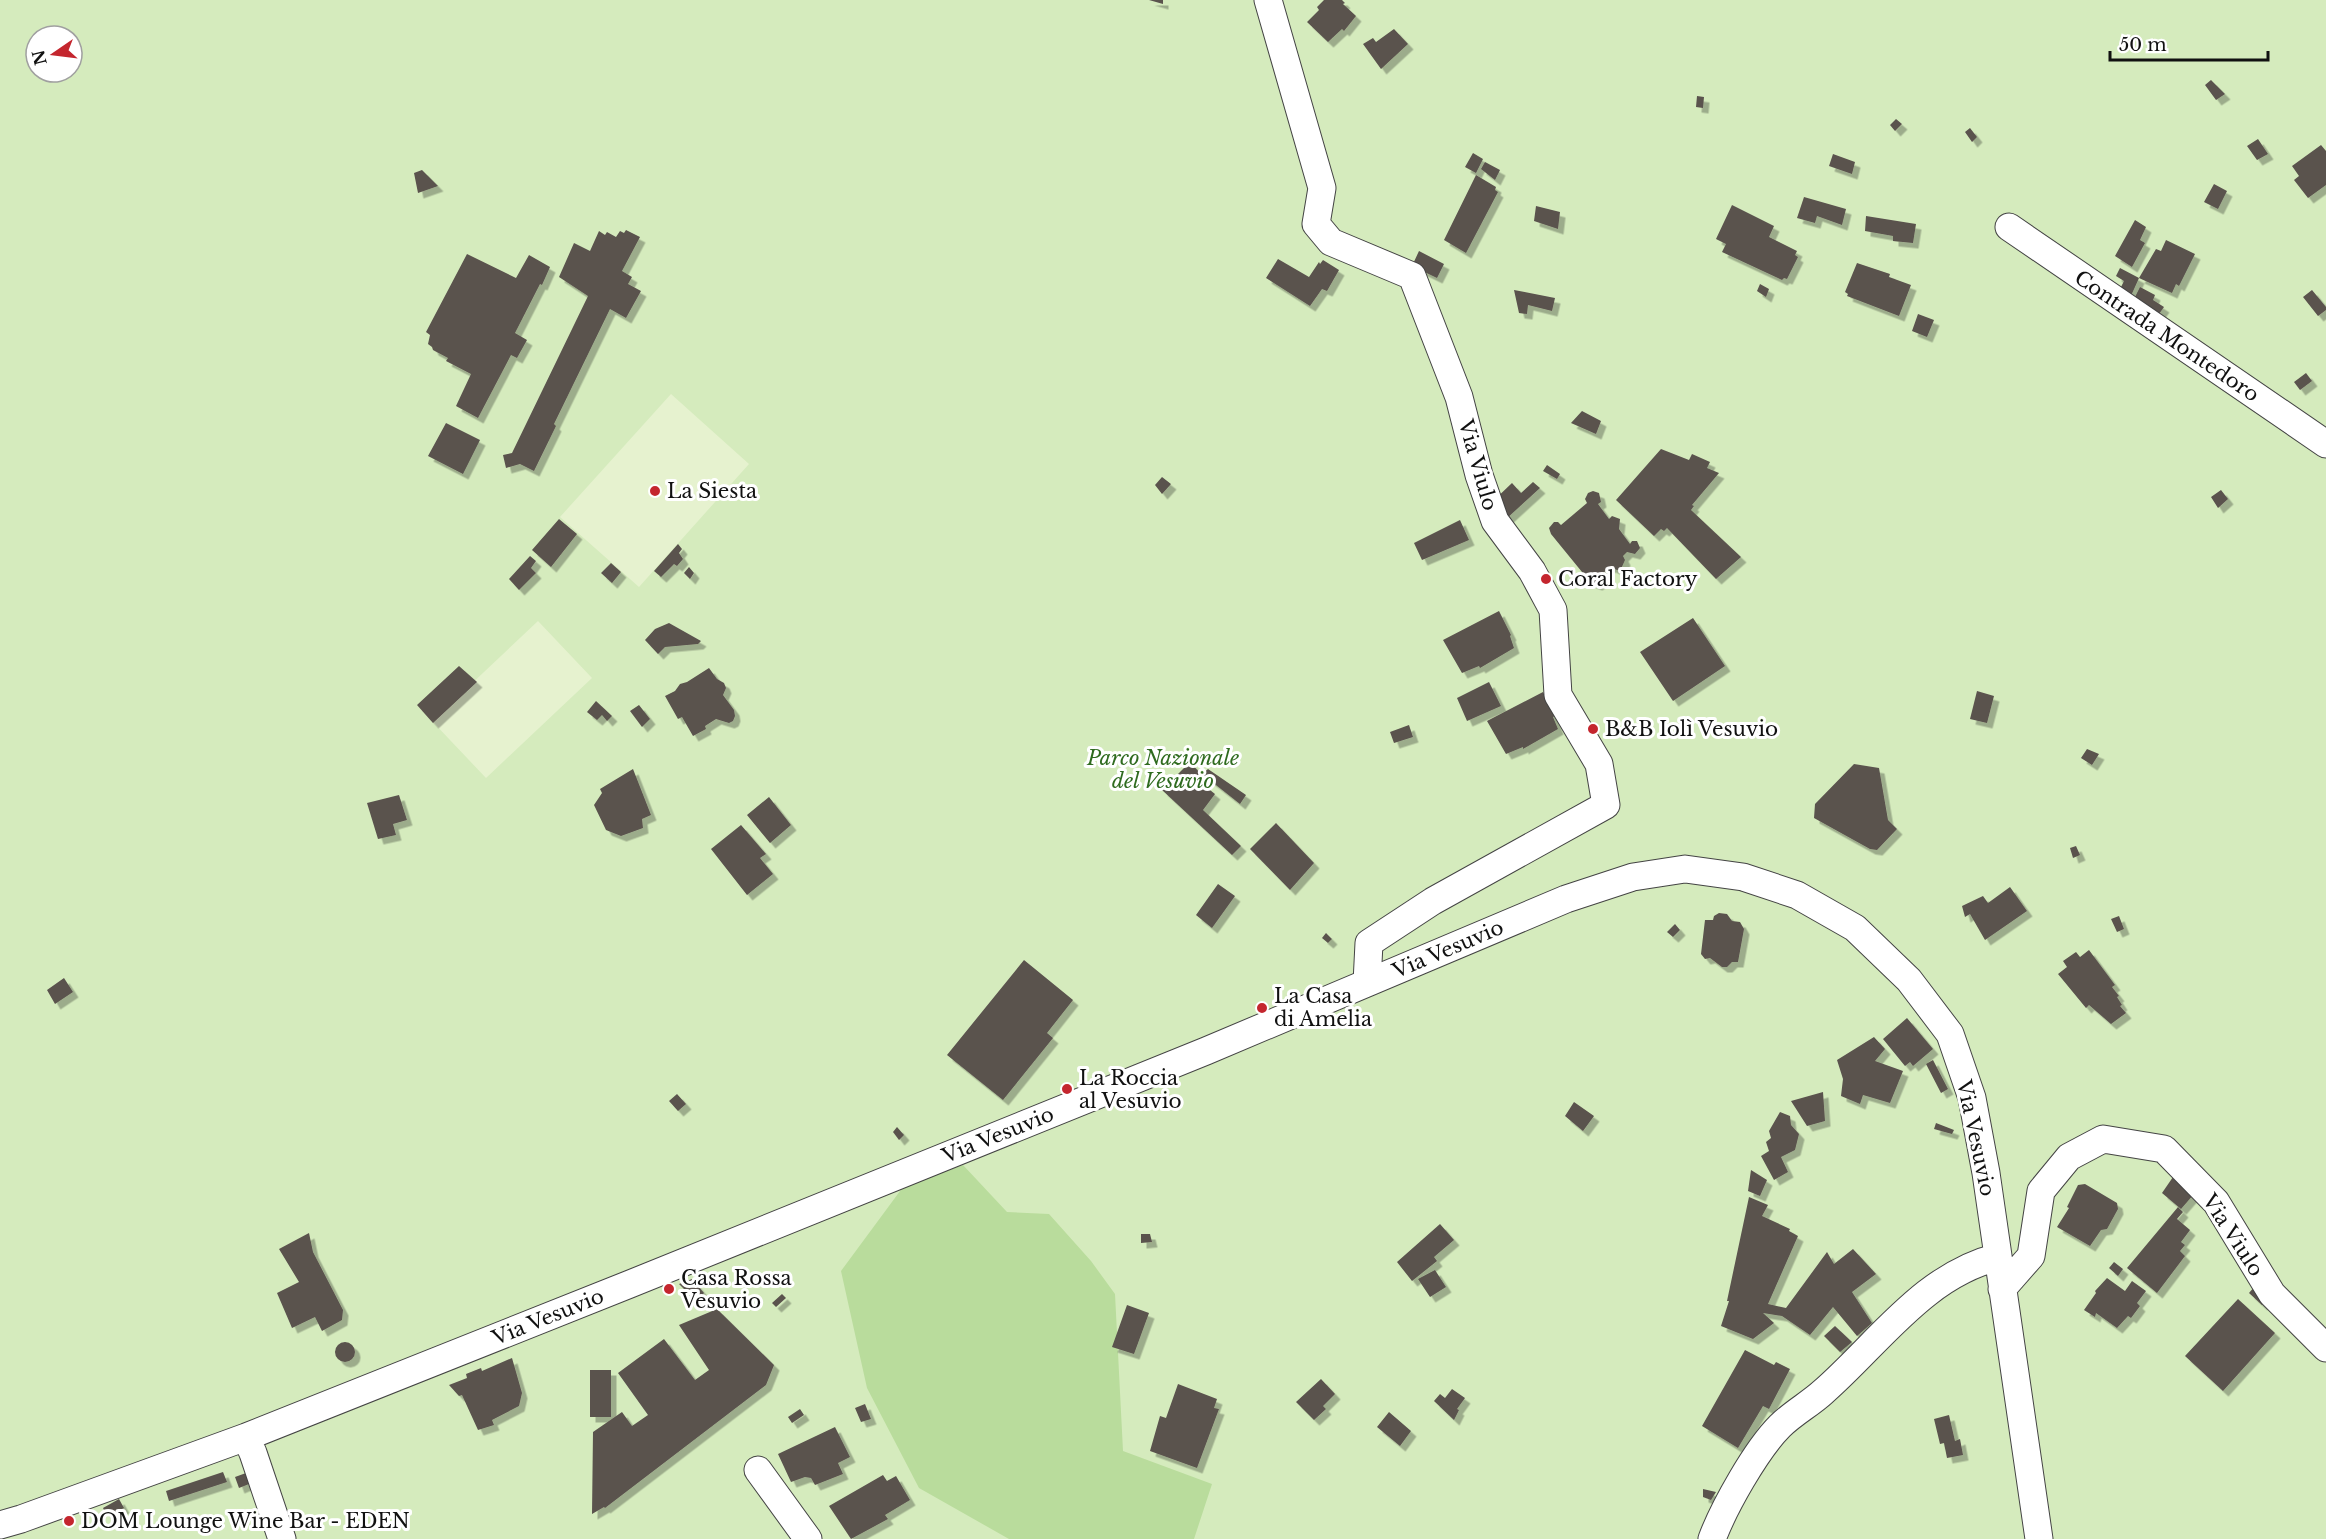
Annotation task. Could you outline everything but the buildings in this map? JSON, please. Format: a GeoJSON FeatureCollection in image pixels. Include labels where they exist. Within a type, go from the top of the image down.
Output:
{"type":"FeatureCollection","features":[{"type":"Feature","properties":{"kind":"street","name":"Via Viulo"},"geometry":{"type":"LineString","coordinates":[[1268,0],[1322,188],[1316,224],[1331,242],[1412,276],[1459,397],[1479,476],[1495,521],[1532,571],[1553,610],[1558,695],[1599,764],[1606,805],[1433,901],[1369,943],[1367,983]]}},
{"type":"Feature","properties":{"kind":"street","name":"Contrada Montedoro"},"geometry":{"type":"LineString","coordinates":[[2009,228],[2326,444]]}},
{"type":"Feature","properties":{"kind":"street","name":"Via Vesuvio"},"geometry":{"type":"LineString","coordinates":[[0,1525],[246,1437],[641,1280],[1206,1051],[1566,899],[1633,877],[1686,869],[1743,877],[1797,896],[1855,928],[1909,980],[1950,1034],[1972,1098],[1998,1257],[2038,1539]]}},
{"type":"Feature","properties":{"kind":"street","name":"Via Viulo"},"geometry":{"type":"LineString","coordinates":[[2002,1289],[2031,1256],[2041,1191],[2069,1157],[2103,1139],[2164,1149],[2216,1202],[2272,1294],[2326,1348]]}},
{"type":"Feature","properties":{"kind":"street"},"geometry":{"type":"LineString","coordinates":[[1712,1539],[1747,1469],[1779,1426],[1824,1392],[1920,1299],[1957,1271],[1980,1261],[1998,1257]]}},
{"type":"Feature","properties":{"kind":"street"},"geometry":{"type":"LineString","coordinates":[[246,1437],[282,1539]]}},
{"type":"Feature","properties":{"kind":"street"},"geometry":{"type":"LineString","coordinates":[[758,1470],[808,1539]]}},
{"type":"Feature","properties":{"kind":"green space","name":"Parco Nazionale del Vesuvio"},"geometry":{"type":"Polygon","coordinates":[[[0,0],[2326,0],[2326,1539],[0,1539],[0,0]]]}},
{"type":"Feature","properties":{"kind":"green space","name":"La Siesta"},"geometry":{"type":"Polygon","coordinates":[[[671,394],[749,464],[639,587],[560,517],[671,394]]]}},
{"type":"Feature","properties":{"kind":"green space"},"geometry":{"type":"Polygon","coordinates":[[[538,621],[592,678],[486,778],[432,721],[538,621]]]}},
{"type":"Feature","properties":{"kind":"green space"},"geometry":{"type":"Polygon","coordinates":[[[963,1165],[1007,1212],[1049,1214],[1091,1261],[1115,1294],[1123,1451],[1212,1484],[1194,1539],[1009,1539],[919,1488],[867,1388],[841,1271],[903,1187],[963,1165]]]}},
{"type":"Feature","properties":{"kind":"place","name":"La Siesta"},"geometry":{"type":"Point","coordinates":[655,491]}},
{"type":"Feature","properties":{"kind":"place","name":"Coral Factory"},"geometry":{"type":"Point","coordinates":[1546,579]}},
{"type":"Feature","properties":{"kind":"place","name":"B&B Iolì Vesuvio"},"geometry":{"type":"Point","coordinates":[1593,729]}},
{"type":"Feature","properties":{"kind":"place","name":"La Casa di Amelia"},"geometry":{"type":"Point","coordinates":[1262,1008]}},
{"type":"Feature","properties":{"kind":"place","name":"La Roccia al Vesuvio"},"geometry":{"type":"Point","coordinates":[1067,1089]}},
{"type":"Feature","properties":{"kind":"place","name":"Casa Rossa Vesuvio"},"geometry":{"type":"Point","coordinates":[669,1289]}},
{"type":"Feature","properties":{"kind":"place","name":"DOM Lounge Wine Bar - EDEN"},"geometry":{"type":"Point","coordinates":[69,1521]}}]}
